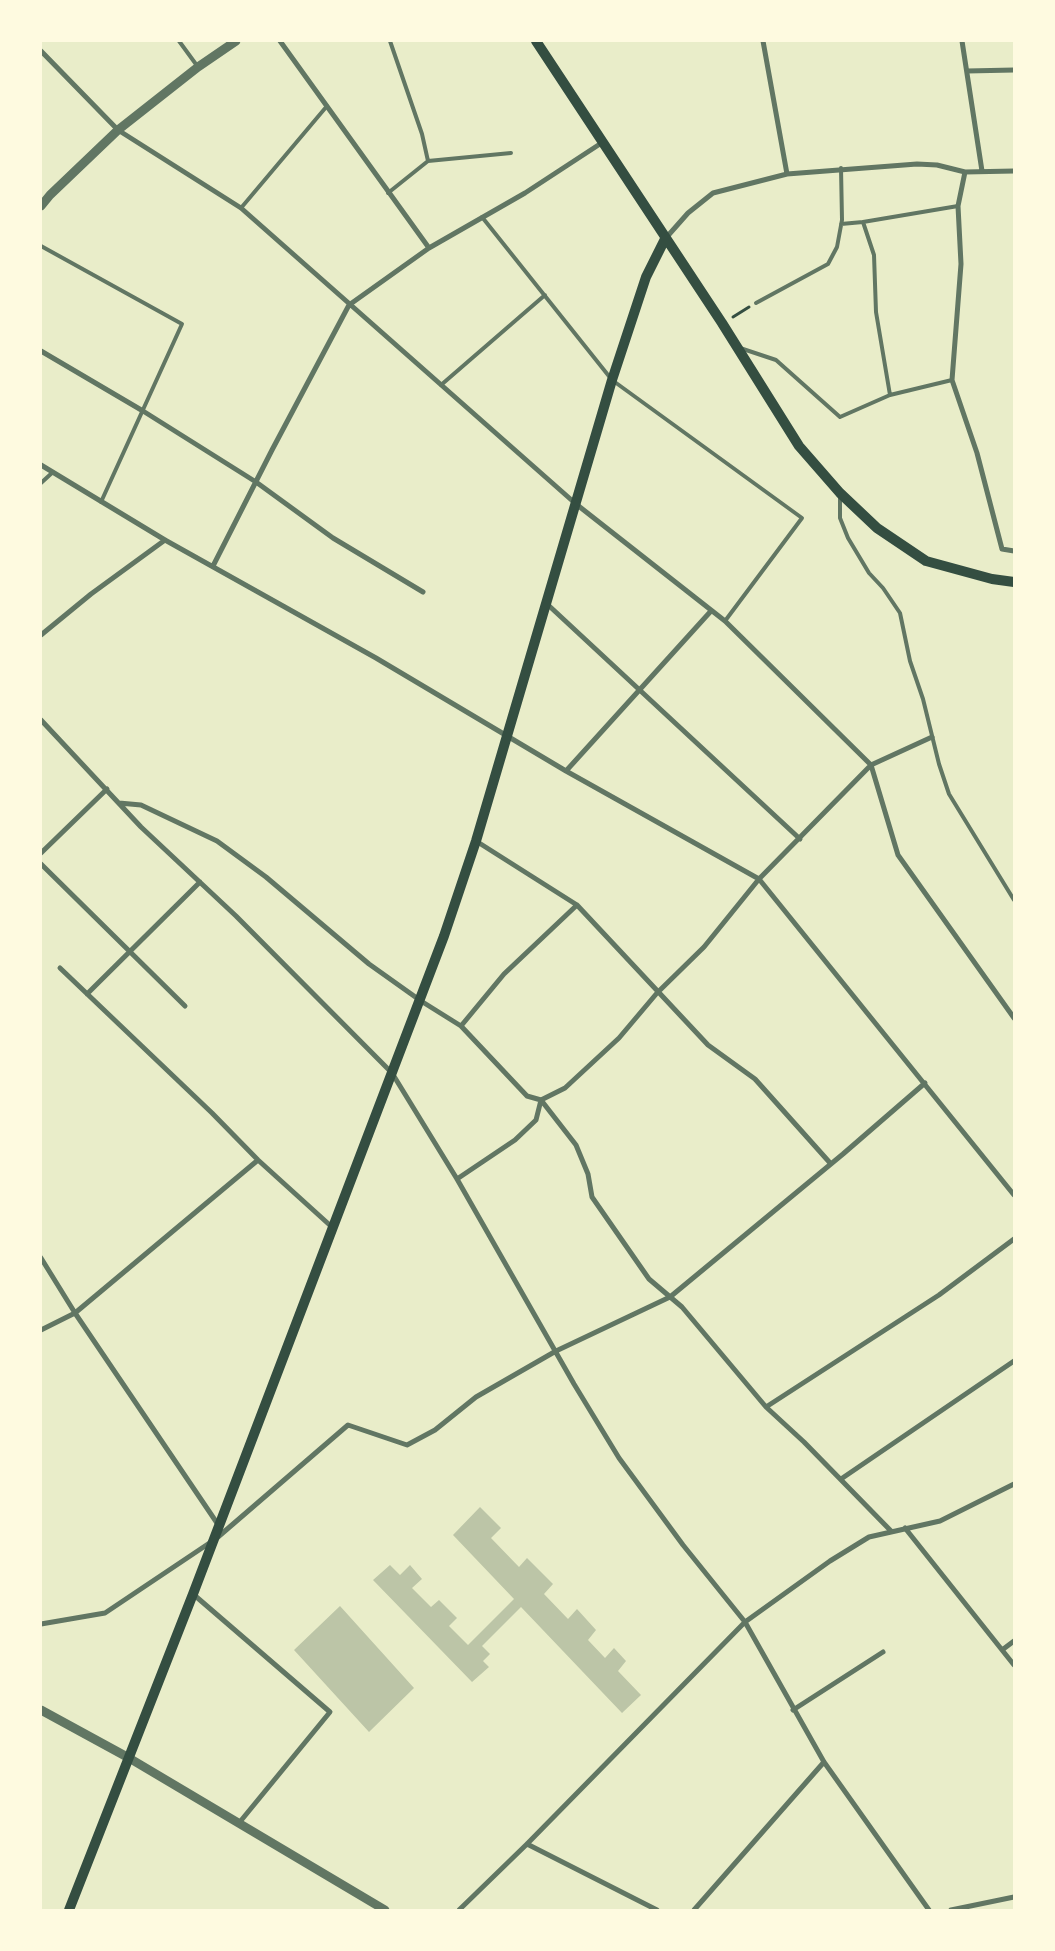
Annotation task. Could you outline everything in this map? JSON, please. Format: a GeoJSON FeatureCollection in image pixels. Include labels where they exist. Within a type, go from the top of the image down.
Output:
{"type":"FeatureCollection","features":[{"type":"Feature","properties":{"kind":"main road"},"geometry":{"type":"LineString","coordinates":[[536,41],[737,347],[799,446],[840,493],[877,528],[926,561],[992,579],[1013,581]]}},
{"type":"Feature","properties":{"kind":"main road"},"geometry":{"type":"LineString","coordinates":[[69,1910],[193,1594],[332,1228],[421,1001],[476,841],[612,380],[646,277],[666,240]]}},
{"type":"Feature","properties":{"kind":"street"},"geometry":{"type":"LineString","coordinates":[[41,206],[50,195],[118,130],[198,67],[236,41]]}},
{"type":"Feature","properties":{"kind":"street"},"geometry":{"type":"LineString","coordinates":[[280,41],[429,248]]}},
{"type":"Feature","properties":{"kind":"street"},"geometry":{"type":"LineString","coordinates":[[763,41],[787,174]]}},
{"type":"Feature","properties":{"kind":"street"},"geometry":{"type":"LineString","coordinates":[[962,41],[982,171]]}},
{"type":"Feature","properties":{"kind":"street"},"geometry":{"type":"LineString","coordinates":[[41,51],[118,130],[241,208],[576,504],[725,621],[871,765],[898,855],[1014,1018]]}},
{"type":"Feature","properties":{"kind":"street"},"geometry":{"type":"LineString","coordinates":[[967,70],[1014,70]]}},
{"type":"Feature","properties":{"kind":"street"},"geometry":{"type":"LineString","coordinates":[[213,566],[349,305],[429,248],[525,193],[603,142]]}},
{"type":"Feature","properties":{"kind":"street"},"geometry":{"type":"LineString","coordinates":[[666,240],[688,213],[713,192],[787,174],[841,168],[917,164],[937,165],[965,172],[1014,170]]}},
{"type":"Feature","properties":{"kind":"street"},"geometry":{"type":"LineString","coordinates":[[965,172],[958,206],[961,264],[952,380],[977,452],[1002,549],[1014,550]]}},
{"type":"Feature","properties":{"kind":"street"},"geometry":{"type":"LineString","coordinates":[[41,351],[143,411],[256,482],[333,538],[423,592]]}},
{"type":"Feature","properties":{"kind":"street"},"geometry":{"type":"LineString","coordinates":[[41,465],[165,540],[376,658],[566,771],[759,879],[1014,1195]]}},
{"type":"Feature","properties":{"kind":"street"},"geometry":{"type":"LineString","coordinates":[[41,635],[91,594],[165,540]]}},
{"type":"Feature","properties":{"kind":"street"},"geometry":{"type":"LineString","coordinates":[[546,602],[800,838]]}},
{"type":"Feature","properties":{"kind":"street"},"geometry":{"type":"LineString","coordinates":[[566,771],[711,611]]}},
{"type":"Feature","properties":{"kind":"street"},"geometry":{"type":"LineString","coordinates":[[41,720],[141,827],[200,882],[392,1073],[457,1178],[574,1384],[619,1458],[682,1545],[745,1622],[824,1762],[929,1910]]}},
{"type":"Feature","properties":{"kind":"street"},"geometry":{"type":"LineString","coordinates":[[457,1178],[515,1140],[536,1120],[541,1100],[565,1088],[612,1044],[657,993],[704,947],[759,879],[871,765],[932,737]]}},
{"type":"Feature","properties":{"kind":"street"},"geometry":{"type":"LineString","coordinates":[[41,853],[107,789]]}},
{"type":"Feature","properties":{"kind":"street"},"geometry":{"type":"LineString","coordinates":[[119,803],[141,805],[217,841],[266,877],[369,964],[421,1001],[462,1026],[527,1096],[541,1100],[576,1145],[588,1174],[592,1197],[649,1278],[682,1307],[766,1407],[804,1442],[891,1531]]}},
{"type":"Feature","properties":{"kind":"street"},"geometry":{"type":"LineString","coordinates":[[476,841],[577,905],[657,993],[708,1045],[755,1079],[831,1164]]}},
{"type":"Feature","properties":{"kind":"street"},"geometry":{"type":"LineString","coordinates":[[41,864],[185,1006]]}},
{"type":"Feature","properties":{"kind":"street"},"geometry":{"type":"LineString","coordinates":[[87,994],[200,882]]}},
{"type":"Feature","properties":{"kind":"street"},"geometry":{"type":"LineString","coordinates":[[462,1026],[504,974],[577,905]]}},
{"type":"Feature","properties":{"kind":"street"},"geometry":{"type":"LineString","coordinates":[[60,968],[212,1113],[258,1160],[332,1228]]}},
{"type":"Feature","properties":{"kind":"street"},"geometry":{"type":"LineString","coordinates":[[41,1624],[105,1613],[213,1541],[348,1425],[407,1445],[435,1430],[476,1397],[556,1351],[670,1297],[831,1164],[925,1083]]}},
{"type":"Feature","properties":{"kind":"street"},"geometry":{"type":"LineString","coordinates":[[41,1330],[75,1313],[258,1160]]}},
{"type":"Feature","properties":{"kind":"street"},"geometry":{"type":"LineString","coordinates":[[766,1407],[939,1295],[1014,1238]]}},
{"type":"Feature","properties":{"kind":"street"},"geometry":{"type":"LineString","coordinates":[[41,1258],[75,1313],[218,1526]]}},
{"type":"Feature","properties":{"kind":"street"},"geometry":{"type":"LineString","coordinates":[[841,1479],[1014,1360]]}},
{"type":"Feature","properties":{"kind":"street"},"geometry":{"type":"LineString","coordinates":[[459,1910],[527,1844],[745,1622],[838,1556],[870,1537],[940,1521],[1014,1484]]}},
{"type":"Feature","properties":{"kind":"street"},"geometry":{"type":"LineString","coordinates":[[906,1528],[1014,1665]]}},
{"type":"Feature","properties":{"kind":"street"},"geometry":{"type":"LineString","coordinates":[[193,1594],[330,1712],[239,1822]]}},
{"type":"Feature","properties":{"kind":"street"},"geometry":{"type":"LineString","coordinates":[[1002,1650],[1014,1641]]}},
{"type":"Feature","properties":{"kind":"street"},"geometry":{"type":"LineString","coordinates":[[793,1710],[883,1652]]}},
{"type":"Feature","properties":{"kind":"street"},"geometry":{"type":"LineString","coordinates":[[41,1710],[239,1822],[385,1910]]}},
{"type":"Feature","properties":{"kind":"street"},"geometry":{"type":"LineString","coordinates":[[694,1910],[824,1762]]}},
{"type":"Feature","properties":{"kind":"street"},"geometry":{"type":"LineString","coordinates":[[527,1844],[657,1910]]}},
{"type":"Feature","properties":{"kind":"street"},"geometry":{"type":"LineString","coordinates":[[951,1910],[1014,1897]]}},
{"type":"Feature","properties":{"kind":"lane"},"geometry":{"type":"LineString","coordinates":[[179,41],[198,67]]}},
{"type":"Feature","properties":{"kind":"lane"},"geometry":{"type":"LineString","coordinates":[[390,41],[422,134],[428,161]]}},
{"type":"Feature","properties":{"kind":"lane"},"geometry":{"type":"LineString","coordinates":[[241,208],[327,106]]}},
{"type":"Feature","properties":{"kind":"lane"},"geometry":{"type":"LineString","coordinates":[[388,193],[428,161],[511,153]]}},
{"type":"Feature","properties":{"kind":"lane"},"geometry":{"type":"LineString","coordinates":[[756,303],[828,264],[837,247],[841,224],[841,168]]}},
{"type":"Feature","properties":{"kind":"lane"},"geometry":{"type":"LineString","coordinates":[[841,224],[958,206]]}},
{"type":"Feature","properties":{"kind":"lane"},"geometry":{"type":"LineString","coordinates":[[482,217],[612,380],[802,518],[725,621]]}},
{"type":"Feature","properties":{"kind":"lane"},"geometry":{"type":"LineString","coordinates":[[863,222],[874,255],[876,312],[890,395]]}},
{"type":"Feature","properties":{"kind":"lane"},"geometry":{"type":"LineString","coordinates":[[41,246],[182,324],[101,502]]}},
{"type":"Feature","properties":{"kind":"lane"},"geometry":{"type":"LineString","coordinates":[[440,385],[545,295]]}},
{"type":"Feature","properties":{"kind":"lane"},"geometry":{"type":"LineString","coordinates":[[737,347],[776,360],[840,417],[890,395],[952,380]]}},
{"type":"Feature","properties":{"kind":"lane"},"geometry":{"type":"LineString","coordinates":[[41,483],[54,472]]}},
{"type":"Feature","properties":{"kind":"lane"},"geometry":{"type":"LineString","coordinates":[[840,493],[840,518],[848,538],[869,572],[883,588],[900,614],[910,661],[923,699],[939,764],[949,794],[1014,900]]}},
{"type":"Feature","properties":{"kind":"building"},"geometry":{"type":"Polygon","coordinates":[[[480,1507],[501,1528],[491,1538],[519,1567],[527,1558],[553,1584],[544,1594],[568,1619],[577,1609],[596,1630],[588,1640],[605,1658],[614,1648],[626,1661],[618,1671],[641,1695],[622,1713],[521,1607],[482,1646],[490,1654],[483,1661],[489,1667],[472,1682],[373,1580],[390,1565],[400,1575],[410,1565],[422,1579],[412,1588],[431,1607],[439,1600],[457,1618],[449,1626],[468,1645],[514,1599],[453,1535],[480,1507]]]}},
{"type":"Feature","properties":{"kind":"building"},"geometry":{"type":"Polygon","coordinates":[[[340,1606],[414,1688],[369,1732],[294,1650],[340,1606]]]}}]}
